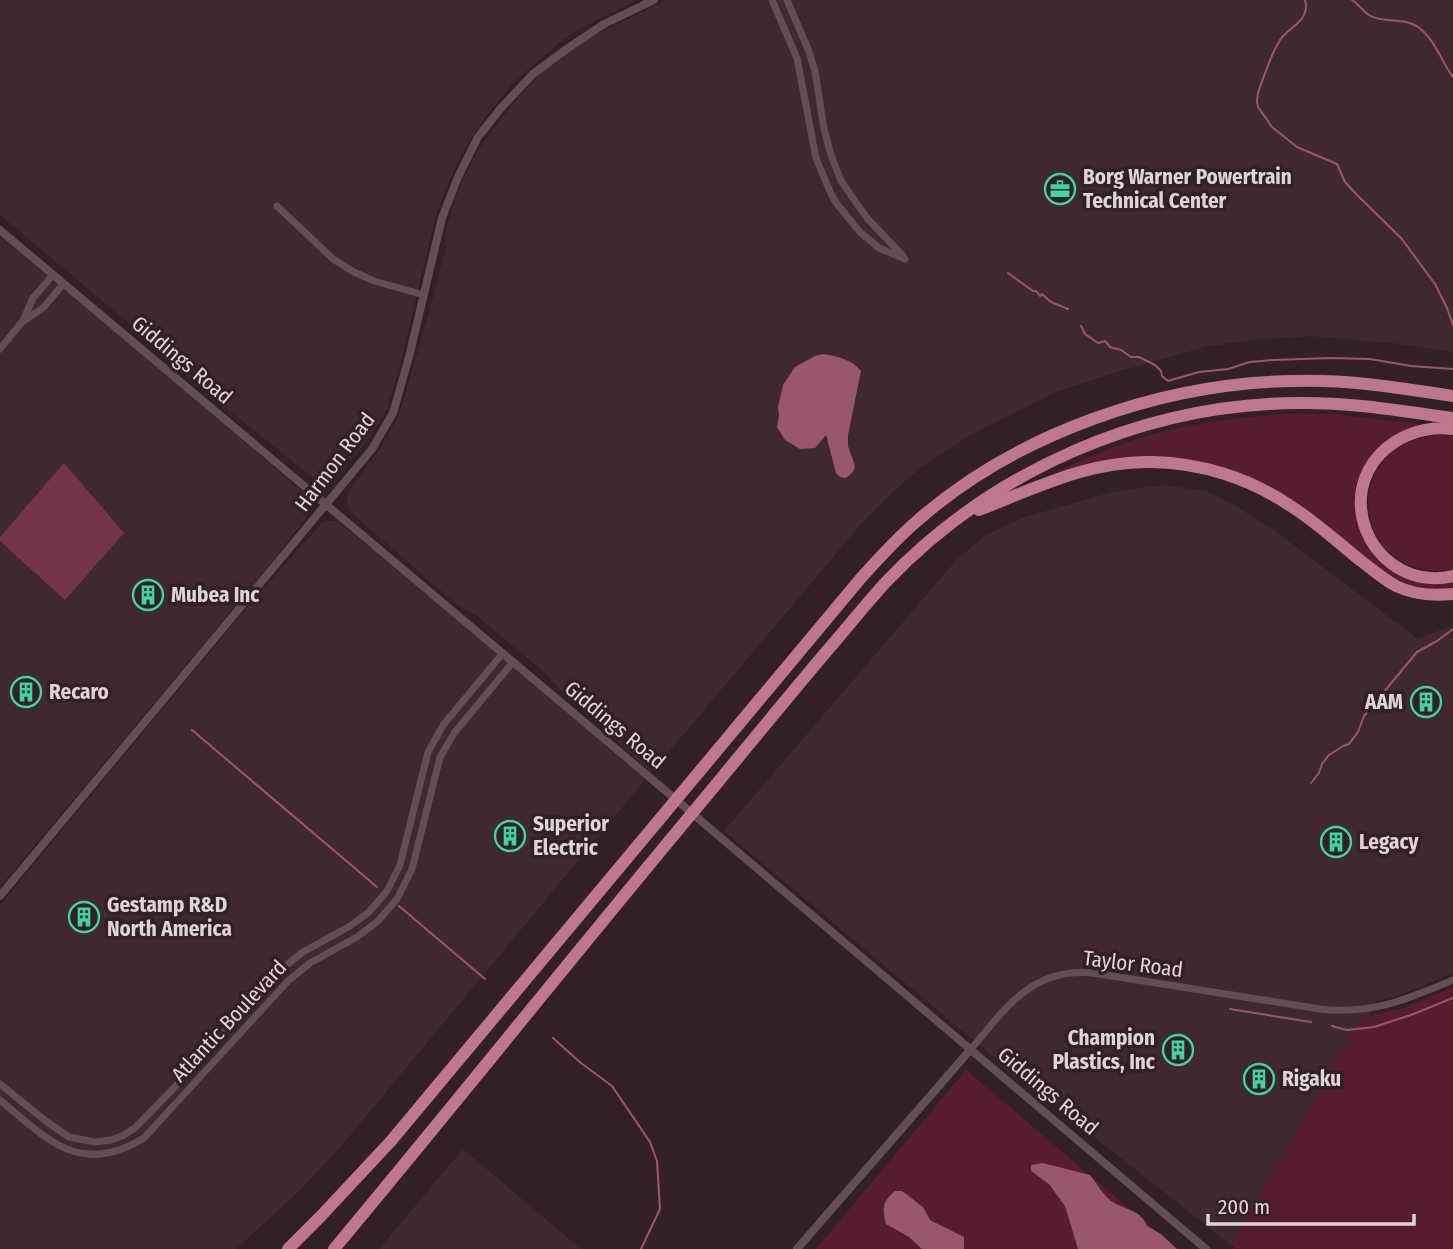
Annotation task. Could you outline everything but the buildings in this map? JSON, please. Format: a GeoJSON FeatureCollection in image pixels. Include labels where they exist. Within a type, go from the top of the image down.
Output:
{"type":"FeatureCollection","features":[{"type":"Feature","properties":{"kind":"highway"},"geometry":{"type":"LineString","coordinates":[[288,1249],[391,1141],[861,578],[918,520],[950,495],[1018,452],[1059,433],[1137,405],[1185,393],[1236,384],[1311,381],[1364,384],[1452,396]]}},
{"type":"Feature","properties":{"kind":"highway"},"geometry":{"type":"LineString","coordinates":[[334,1249],[885,583],[960,518],[1022,477],[1070,453],[1122,433],[1192,414],[1251,405],[1311,403],[1369,406],[1453,418]]}},
{"type":"Feature","properties":{"kind":"highway"},"geometry":{"type":"LineString","coordinates":[[1453,429],[1429,428],[1410,433],[1386,448],[1368,473],[1362,503],[1364,522],[1370,539],[1387,560],[1403,571],[1419,576],[1453,576]]}},
{"type":"Feature","properties":{"kind":"highway"},"geometry":{"type":"LineString","coordinates":[[960,518],[1043,484],[1092,468],[1136,462],[1182,464],[1245,480],[1273,494],[1396,586],[1426,595],[1453,594]]}},
{"type":"Feature","properties":{"kind":"street","name":"Harmon Road"},"geometry":{"type":"LineString","coordinates":[[0,896],[372,449],[393,413],[442,218],[478,137],[533,74],[604,24],[637,4],[654,0]]}},
{"type":"Feature","properties":{"kind":"street"},"geometry":{"type":"LineString","coordinates":[[772,0],[797,58],[816,158],[831,194],[871,242],[905,260],[867,218],[841,181],[824,129],[815,71],[787,0]]}},
{"type":"Feature","properties":{"kind":"street"},"geometry":{"type":"LineString","coordinates":[[277,206],[332,259],[374,281],[424,295]]}},
{"type":"Feature","properties":{"kind":"street","name":"Giddings Road"},"geometry":{"type":"LineString","coordinates":[[0,230],[1206,1249]]}},
{"type":"Feature","properties":{"kind":"street"},"geometry":{"type":"LineString","coordinates":[[0,349],[21,323],[33,299],[53,275]]}},
{"type":"Feature","properties":{"kind":"street"},"geometry":{"type":"LineString","coordinates":[[21,323],[44,307],[64,284]]}},
{"type":"Feature","properties":{"kind":"street","name":"Atlantic Boulevard"},"geometry":{"type":"LineString","coordinates":[[0,1084],[69,1137],[95,1142],[111,1140],[135,1128],[279,971],[303,952],[350,926],[369,912],[387,891],[400,865],[428,752],[444,724],[503,653]]}},
{"type":"Feature","properties":{"kind":"street","name":"Atlantic Boulevard"},"geometry":{"type":"LineString","coordinates":[[0,1100],[63,1149],[95,1155],[114,1152],[144,1138],[288,981],[310,963],[357,937],[378,921],[397,899],[412,869],[440,757],[455,732],[513,662]]}},
{"type":"Feature","properties":{"kind":"street","name":"Taylor Road"},"geometry":{"type":"LineString","coordinates":[[797,1249],[1009,1004],[1023,992],[1046,979],[1067,974],[1093,973],[1337,1010],[1393,1004],[1453,980]]}},
{"type":"Feature","properties":{"kind":"shaded area"},"geometry":{"type":"Polygon","coordinates":[[[0,0],[637,0],[561,41],[513,83],[486,116],[462,153],[443,195],[387,408],[359,451],[334,480],[323,483],[317,481],[184,374],[162,351],[0,215],[0,0]]]}},
{"type":"Feature","properties":{"kind":"shaded area"},"geometry":{"type":"Polygon","coordinates":[[[667,0],[1453,0],[1453,352],[1392,343],[1310,336],[1250,340],[1205,347],[1056,392],[967,437],[923,466],[862,523],[651,773],[559,689],[548,675],[478,617],[454,602],[354,515],[349,510],[347,498],[350,489],[381,447],[399,415],[446,247],[449,219],[467,171],[481,146],[539,75],[570,49],[667,0]]]}},
{"type":"Feature","properties":{"kind":"shaded area"},"geometry":{"type":"Polygon","coordinates":[[[0,236],[204,406],[301,491],[307,497],[309,507],[306,518],[271,563],[0,887],[0,236]]]}},
{"type":"Feature","properties":{"kind":"shaded area"},"geometry":{"type":"Polygon","coordinates":[[[823,354],[849,361],[861,371],[848,435],[848,446],[855,466],[846,478],[836,473],[826,435],[815,448],[800,449],[785,440],[777,427],[783,385],[795,367],[823,354]]]}},
{"type":"Feature","properties":{"kind":"shaded area"},"geometry":{"type":"Polygon","coordinates":[[[1334,414],[1417,424],[1416,427],[1408,429],[1358,488],[1380,560],[1453,582],[1453,590],[1430,591],[1394,580],[1298,505],[1195,462],[1058,471],[1119,445],[1168,430],[1229,419],[1334,414]]]}},
{"type":"Feature","properties":{"kind":"shaded area"},"geometry":{"type":"Polygon","coordinates":[[[1437,435],[1453,436],[1453,570],[1418,568],[1392,555],[1376,535],[1368,510],[1371,484],[1383,461],[1405,444],[1437,435]]]}},
{"type":"Feature","properties":{"kind":"shaded area"},"geometry":{"type":"Polygon","coordinates":[[[64,463],[124,533],[65,600],[0,541],[0,537],[64,463]]]}},
{"type":"Feature","properties":{"kind":"shaded area"},"geometry":{"type":"Polygon","coordinates":[[[1163,485],[1206,491],[1231,503],[1275,531],[1418,639],[1453,625],[1453,973],[1397,996],[1376,1001],[1370,1016],[1362,1018],[1231,1245],[1003,1065],[724,831],[957,559],[986,535],[1022,518],[1112,492],[1163,485]]]}},
{"type":"Feature","properties":{"kind":"shaded area"},"geometry":{"type":"Polygon","coordinates":[[[322,523],[339,523],[351,532],[531,681],[645,780],[343,1144],[299,1191],[236,1249],[0,1249],[0,905],[249,605],[322,523]]]}},
{"type":"Feature","properties":{"kind":"shaded area"},"geometry":{"type":"Polygon","coordinates":[[[1453,987],[1453,1249],[1237,1249],[1231,1245],[1362,1017],[1404,1008],[1453,987]]]}},
{"type":"Feature","properties":{"kind":"shaded area"},"geometry":{"type":"Polygon","coordinates":[[[966,1070],[1177,1249],[816,1249],[966,1070]]]}},
{"type":"Feature","properties":{"kind":"shaded area"},"geometry":{"type":"Polygon","coordinates":[[[463,1149],[581,1249],[379,1249],[463,1149]]]}},
{"type":"Feature","properties":{"kind":"shaded area"},"geometry":{"type":"Polygon","coordinates":[[[1043,1163],[1090,1175],[1111,1201],[1141,1216],[1147,1226],[1161,1234],[1177,1249],[1078,1249],[1065,1206],[1049,1184],[1031,1171],[1031,1165],[1043,1163]]]}},
{"type":"Feature","properties":{"kind":"shaded area"},"geometry":{"type":"Polygon","coordinates":[[[895,1191],[902,1191],[923,1207],[930,1220],[964,1237],[964,1249],[922,1249],[909,1237],[886,1224],[884,1206],[895,1191]]]}},
{"type":"Feature","properties":{"kind":"waterway"},"geometry":{"type":"LineString","coordinates":[[1305,0],[1305,13],[1280,40],[1270,59],[1258,93],[1258,107],[1272,127],[1297,147],[1337,164],[1345,182],[1401,238],[1435,284],[1453,325]]}},
{"type":"Feature","properties":{"kind":"waterway"},"geometry":{"type":"LineString","coordinates":[[1352,0],[1375,18],[1406,22],[1418,27],[1433,44],[1453,77]]}},
{"type":"Feature","properties":{"kind":"waterway"},"geometry":{"type":"LineString","coordinates":[[1008,273],[1040,296],[1042,294],[1051,302],[1068,309]]}},
{"type":"Feature","properties":{"kind":"waterway"},"geometry":{"type":"LineString","coordinates":[[1081,326],[1085,334],[1098,343],[1105,341],[1110,347],[1155,365],[1168,381],[1199,372],[1273,360],[1370,359],[1453,369]]}},
{"type":"Feature","properties":{"kind":"waterway"},"geometry":{"type":"LineString","coordinates":[[1311,783],[1329,755],[1349,744],[1358,732],[1364,716],[1417,652],[1453,629]]}},
{"type":"Feature","properties":{"kind":"waterway"},"geometry":{"type":"LineString","coordinates":[[192,730],[377,887]]}},
{"type":"Feature","properties":{"kind":"waterway"},"geometry":{"type":"LineString","coordinates":[[399,906],[485,979]]}},
{"type":"Feature","properties":{"kind":"waterway"},"geometry":{"type":"LineString","coordinates":[[1332,1026],[1347,1030],[1374,1027],[1453,998]]}},
{"type":"Feature","properties":{"kind":"waterway"},"geometry":{"type":"LineString","coordinates":[[1230,1009],[1311,1022]]}},
{"type":"Feature","properties":{"kind":"waterway"},"geometry":{"type":"LineString","coordinates":[[553,1038],[612,1086],[650,1142],[657,1161],[660,1209],[641,1249]]}},
{"type":"Feature","properties":{"kind":"place","name":"Borg Warner Powertrain Technical Center"},"geometry":{"type":"Point","coordinates":[1060,189]}},
{"type":"Feature","properties":{"kind":"place","name":"Mubea Inc"},"geometry":{"type":"Point","coordinates":[148,595]}},
{"type":"Feature","properties":{"kind":"place","name":"Recaro"},"geometry":{"type":"Point","coordinates":[26,692]}},
{"type":"Feature","properties":{"kind":"place","name":"AAM"},"geometry":{"type":"Point","coordinates":[1426,702]}},
{"type":"Feature","properties":{"kind":"place","name":"Superior Electric"},"geometry":{"type":"Point","coordinates":[510,836]}},
{"type":"Feature","properties":{"kind":"place","name":"Legacy"},"geometry":{"type":"Point","coordinates":[1336,842]}},
{"type":"Feature","properties":{"kind":"place","name":"Gestamp R&D North America"},"geometry":{"type":"Point","coordinates":[84,917]}},
{"type":"Feature","properties":{"kind":"place","name":"Champion Plastics, Inc"},"geometry":{"type":"Point","coordinates":[1178,1050]}},
{"type":"Feature","properties":{"kind":"place","name":"Rigaku"},"geometry":{"type":"Point","coordinates":[1259,1079]}}]}
